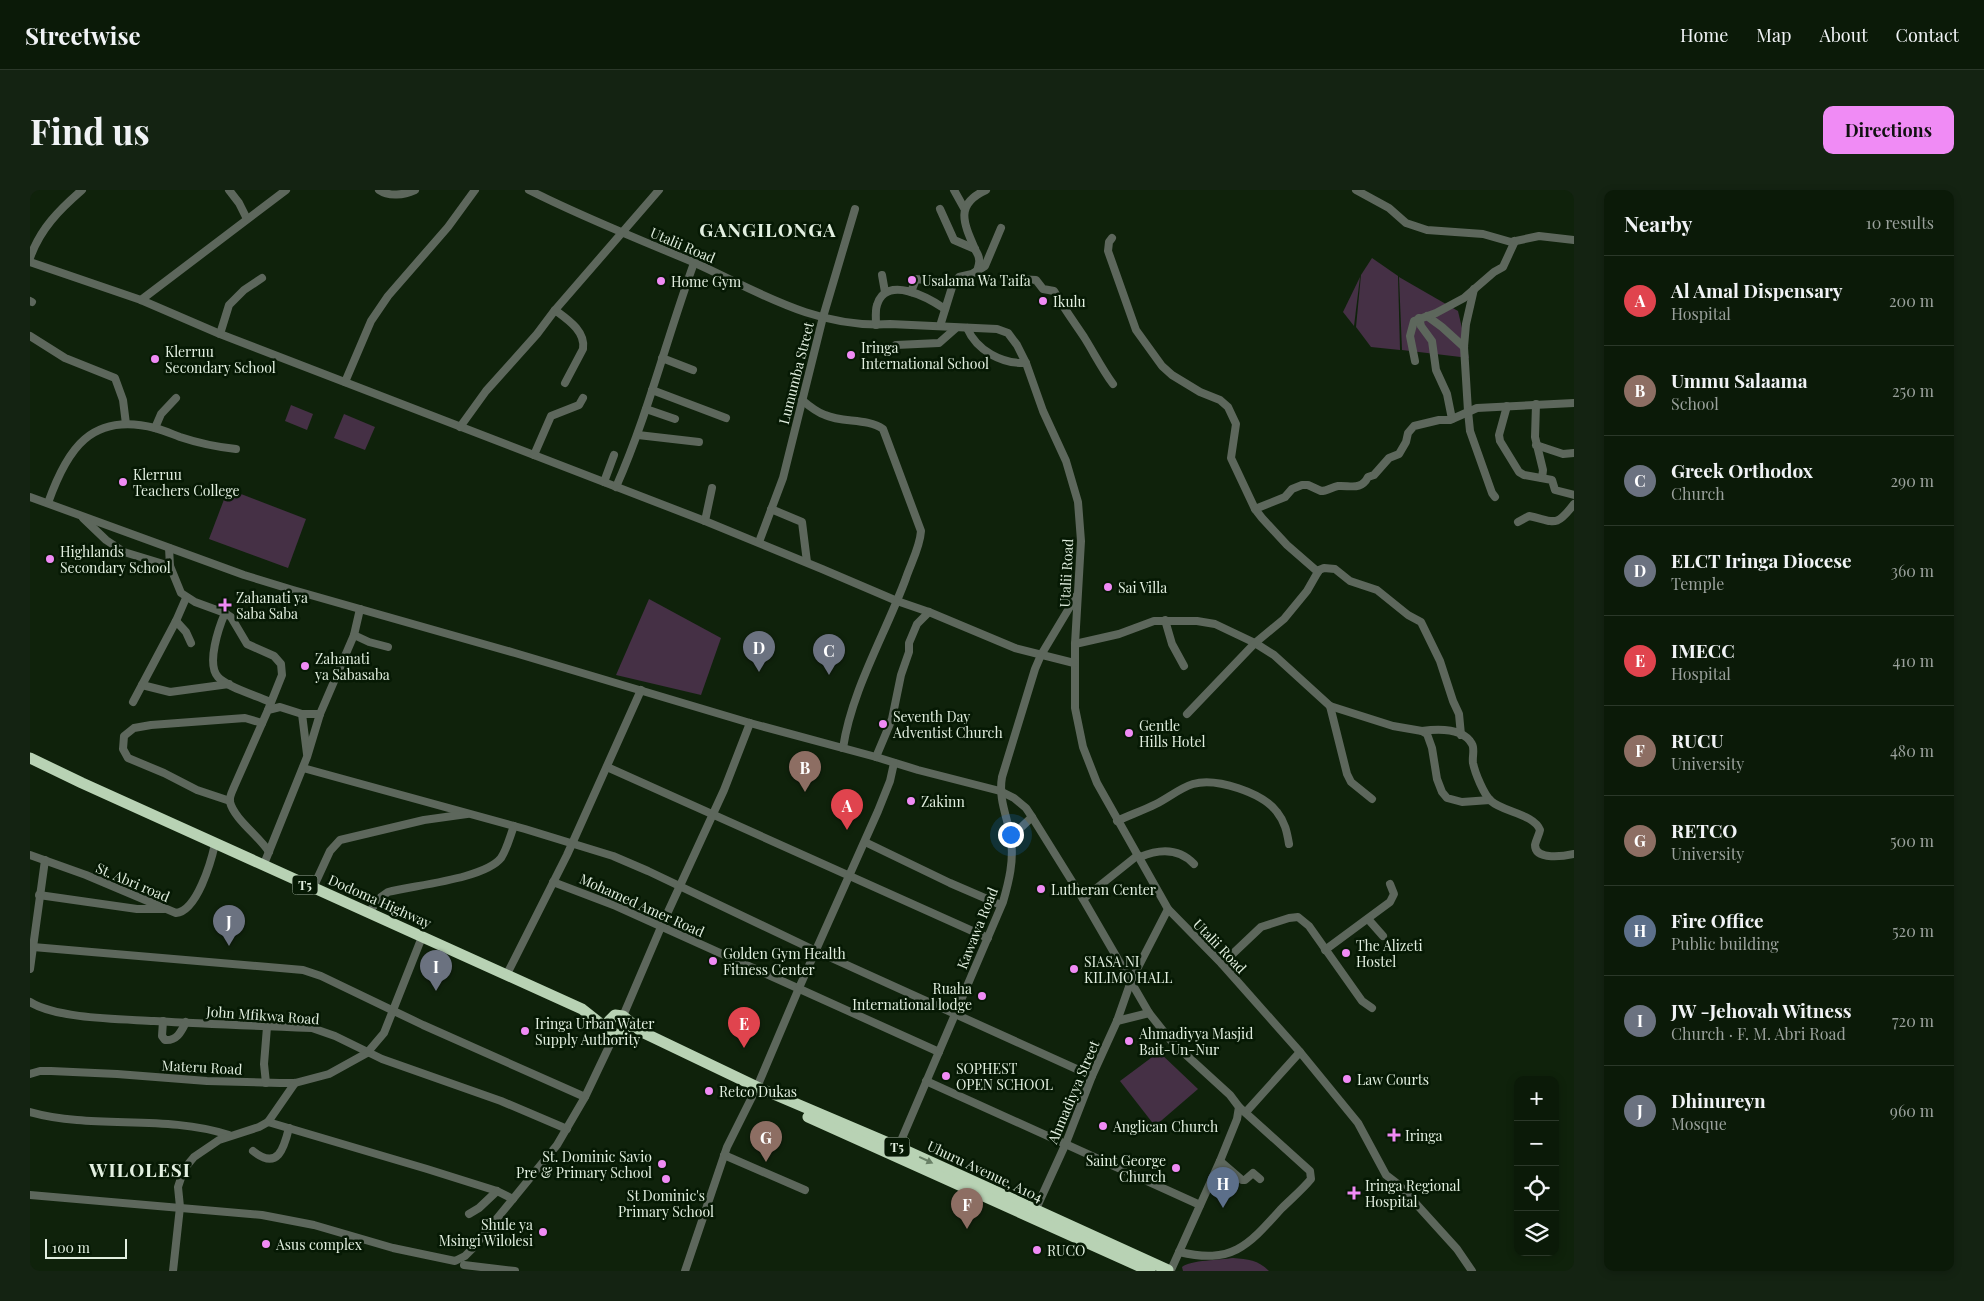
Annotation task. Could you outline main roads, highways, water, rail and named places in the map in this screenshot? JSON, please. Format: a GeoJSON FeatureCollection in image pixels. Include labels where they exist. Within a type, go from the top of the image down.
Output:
{"type":"FeatureCollection","features":[{"type":"Feature","properties":{"kind":"highway","name":"Dodoma Highway"},"geometry":{"type":"LineString","coordinates":[[30,758],[215,844],[264,864],[313,888],[582,1009]]}},
{"type":"Feature","properties":{"kind":"highway","name":"T5"},"geometry":{"type":"LineString","coordinates":[[582,1009],[623,1017]]}},
{"type":"Feature","properties":{"kind":"highway","name":"T5"},"geometry":{"type":"LineString","coordinates":[[582,1009],[616,1034]]}},
{"type":"Feature","properties":{"kind":"highway"},"geometry":{"type":"LineString","coordinates":[[615,1016],[623,1017],[628,1029],[616,1034],[609,1029],[609,1021],[615,1016]]}},
{"type":"Feature","properties":{"kind":"highway","name":"Uhuru Avenue, A104"},"geometry":{"type":"LineString","coordinates":[[623,1017],[642,1032],[755,1090]]}},
{"type":"Feature","properties":{"kind":"highway","name":"Uhuru Avenue, A104"},"geometry":{"type":"LineString","coordinates":[[616,1034],[646,1041],[1169,1271]]}},
{"type":"Feature","properties":{"kind":"highway","name":"Uhuru Avenue, A104"},"geometry":{"type":"LineString","coordinates":[[896,1152],[1150,1271]]}},
{"type":"Feature","properties":{"kind":"place","name":"Usalama Wa Taifa"},"geometry":{"type":"Point","coordinates":[912,280]}},
{"type":"Feature","properties":{"kind":"place","name":"Home Gym"},"geometry":{"type":"Point","coordinates":[661,281]}},
{"type":"Feature","properties":{"kind":"place","name":"Ikulu"},"geometry":{"type":"Point","coordinates":[1043,301]}},
{"type":"Feature","properties":{"kind":"place","name":"Iringa International School"},"geometry":{"type":"Point","coordinates":[851,355]}},
{"type":"Feature","properties":{"kind":"place","name":"Klerruu Secondary School"},"geometry":{"type":"Point","coordinates":[155,359]}},
{"type":"Feature","properties":{"kind":"place","name":"Klerruu Teachers College"},"geometry":{"type":"Point","coordinates":[123,482]}},
{"type":"Feature","properties":{"kind":"place","name":"Highlands Secondary School"},"geometry":{"type":"Point","coordinates":[50,559]}},
{"type":"Feature","properties":{"kind":"place","name":"Sai Villa"},"geometry":{"type":"Point","coordinates":[1108,587]}},
{"type":"Feature","properties":{"kind":"place","name":"Zahanati ya Saba Saba"},"geometry":{"type":"Point","coordinates":[225,605]}},
{"type":"Feature","properties":{"kind":"place","name":"Zahanati ya Sabasaba"},"geometry":{"type":"Point","coordinates":[305,666]}},
{"type":"Feature","properties":{"kind":"place","name":"ELCT Iringa Diocese"},"geometry":{"type":"Point","coordinates":[759,672]}},
{"type":"Feature","properties":{"kind":"place","name":"Greek Orthodox"},"geometry":{"type":"Point","coordinates":[829,675]}},
{"type":"Feature","properties":{"kind":"place","name":"Seventh Day Adventist Church"},"geometry":{"type":"Point","coordinates":[883,724]}},
{"type":"Feature","properties":{"kind":"place","name":"Gentle Hills Hotel"},"geometry":{"type":"Point","coordinates":[1129,733]}},
{"type":"Feature","properties":{"kind":"place","name":"Ummu Salaama"},"geometry":{"type":"Point","coordinates":[805,792]}},
{"type":"Feature","properties":{"kind":"place","name":"Zakinn"},"geometry":{"type":"Point","coordinates":[911,801]}},
{"type":"Feature","properties":{"kind":"place","name":"Al Amal Dispensary"},"geometry":{"type":"Point","coordinates":[847,830]}},
{"type":"Feature","properties":{"kind":"place","name":"Lutheran Center"},"geometry":{"type":"Point","coordinates":[1041,889]}},
{"type":"Feature","properties":{"kind":"place","name":"Dhinureyn"},"geometry":{"type":"Point","coordinates":[229,946]}},
{"type":"Feature","properties":{"kind":"place","name":"The Alizeti Hostel"},"geometry":{"type":"Point","coordinates":[1346,953]}},
{"type":"Feature","properties":{"kind":"place","name":"Golden Gym Health Fitness Center"},"geometry":{"type":"Point","coordinates":[713,961]}},
{"type":"Feature","properties":{"kind":"place","name":"SIASA NI KILIMO HALL"},"geometry":{"type":"Point","coordinates":[1074,969]}},
{"type":"Feature","properties":{"kind":"place","name":"JW -Jehovah Witness"},"geometry":{"type":"Point","coordinates":[436,991]}},
{"type":"Feature","properties":{"kind":"place","name":"Ruaha International lodge"},"geometry":{"type":"Point","coordinates":[982,996]}},
{"type":"Feature","properties":{"kind":"place","name":"Iringa Urban Water Supply Authority"},"geometry":{"type":"Point","coordinates":[525,1031]}},
{"type":"Feature","properties":{"kind":"place","name":"Ahmadiyya Masjid Bait-Un-Nur"},"geometry":{"type":"Point","coordinates":[1129,1041]}},
{"type":"Feature","properties":{"kind":"place","name":"IMECC"},"geometry":{"type":"Point","coordinates":[744,1048]}},
{"type":"Feature","properties":{"kind":"place","name":"SOPHEST OPEN SCHOOL"},"geometry":{"type":"Point","coordinates":[946,1076]}},
{"type":"Feature","properties":{"kind":"place","name":"Law Courts"},"geometry":{"type":"Point","coordinates":[1347,1079]}},
{"type":"Feature","properties":{"kind":"place","name":"Retco Dukas"},"geometry":{"type":"Point","coordinates":[709,1091]}},
{"type":"Feature","properties":{"kind":"place","name":"Anglican Church"},"geometry":{"type":"Point","coordinates":[1103,1126]}},
{"type":"Feature","properties":{"kind":"place","name":"Iringa"},"geometry":{"type":"Point","coordinates":[1394,1135]}},
{"type":"Feature","properties":{"kind":"place","name":"RETCO"},"geometry":{"type":"Point","coordinates":[766,1162]}},
{"type":"Feature","properties":{"kind":"place","name":"St. Dominic Savio Pre & Primary School"},"geometry":{"type":"Point","coordinates":[662,1164]}},
{"type":"Feature","properties":{"kind":"place","name":"Saint George Church"},"geometry":{"type":"Point","coordinates":[1176,1168]}},
{"type":"Feature","properties":{"kind":"place","name":"St Dominic's Primary School"},"geometry":{"type":"Point","coordinates":[666,1179]}},
{"type":"Feature","properties":{"kind":"place","name":"Iringa Regional Hospital"},"geometry":{"type":"Point","coordinates":[1354,1193]}},
{"type":"Feature","properties":{"kind":"place","name":"Fire Office"},"geometry":{"type":"Point","coordinates":[1223,1208]}},
{"type":"Feature","properties":{"kind":"place","name":"RUCU"},"geometry":{"type":"Point","coordinates":[967,1229]}},
{"type":"Feature","properties":{"kind":"place","name":"Shule ya Msingi Wilolesi"},"geometry":{"type":"Point","coordinates":[543,1232]}},
{"type":"Feature","properties":{"kind":"place","name":"Asus complex"},"geometry":{"type":"Point","coordinates":[266,1244]}},
{"type":"Feature","properties":{"kind":"place","name":"RUCO"},"geometry":{"type":"Point","coordinates":[1037,1250]}},
{"type":"Feature","properties":{"kind":"district","name":"GANGILONGA"},"geometry":{"type":"Point","coordinates":[768,229]}},
{"type":"Feature","properties":{"kind":"district","name":"WILOLESI"},"geometry":{"type":"Point","coordinates":[140,1169]}}]}
